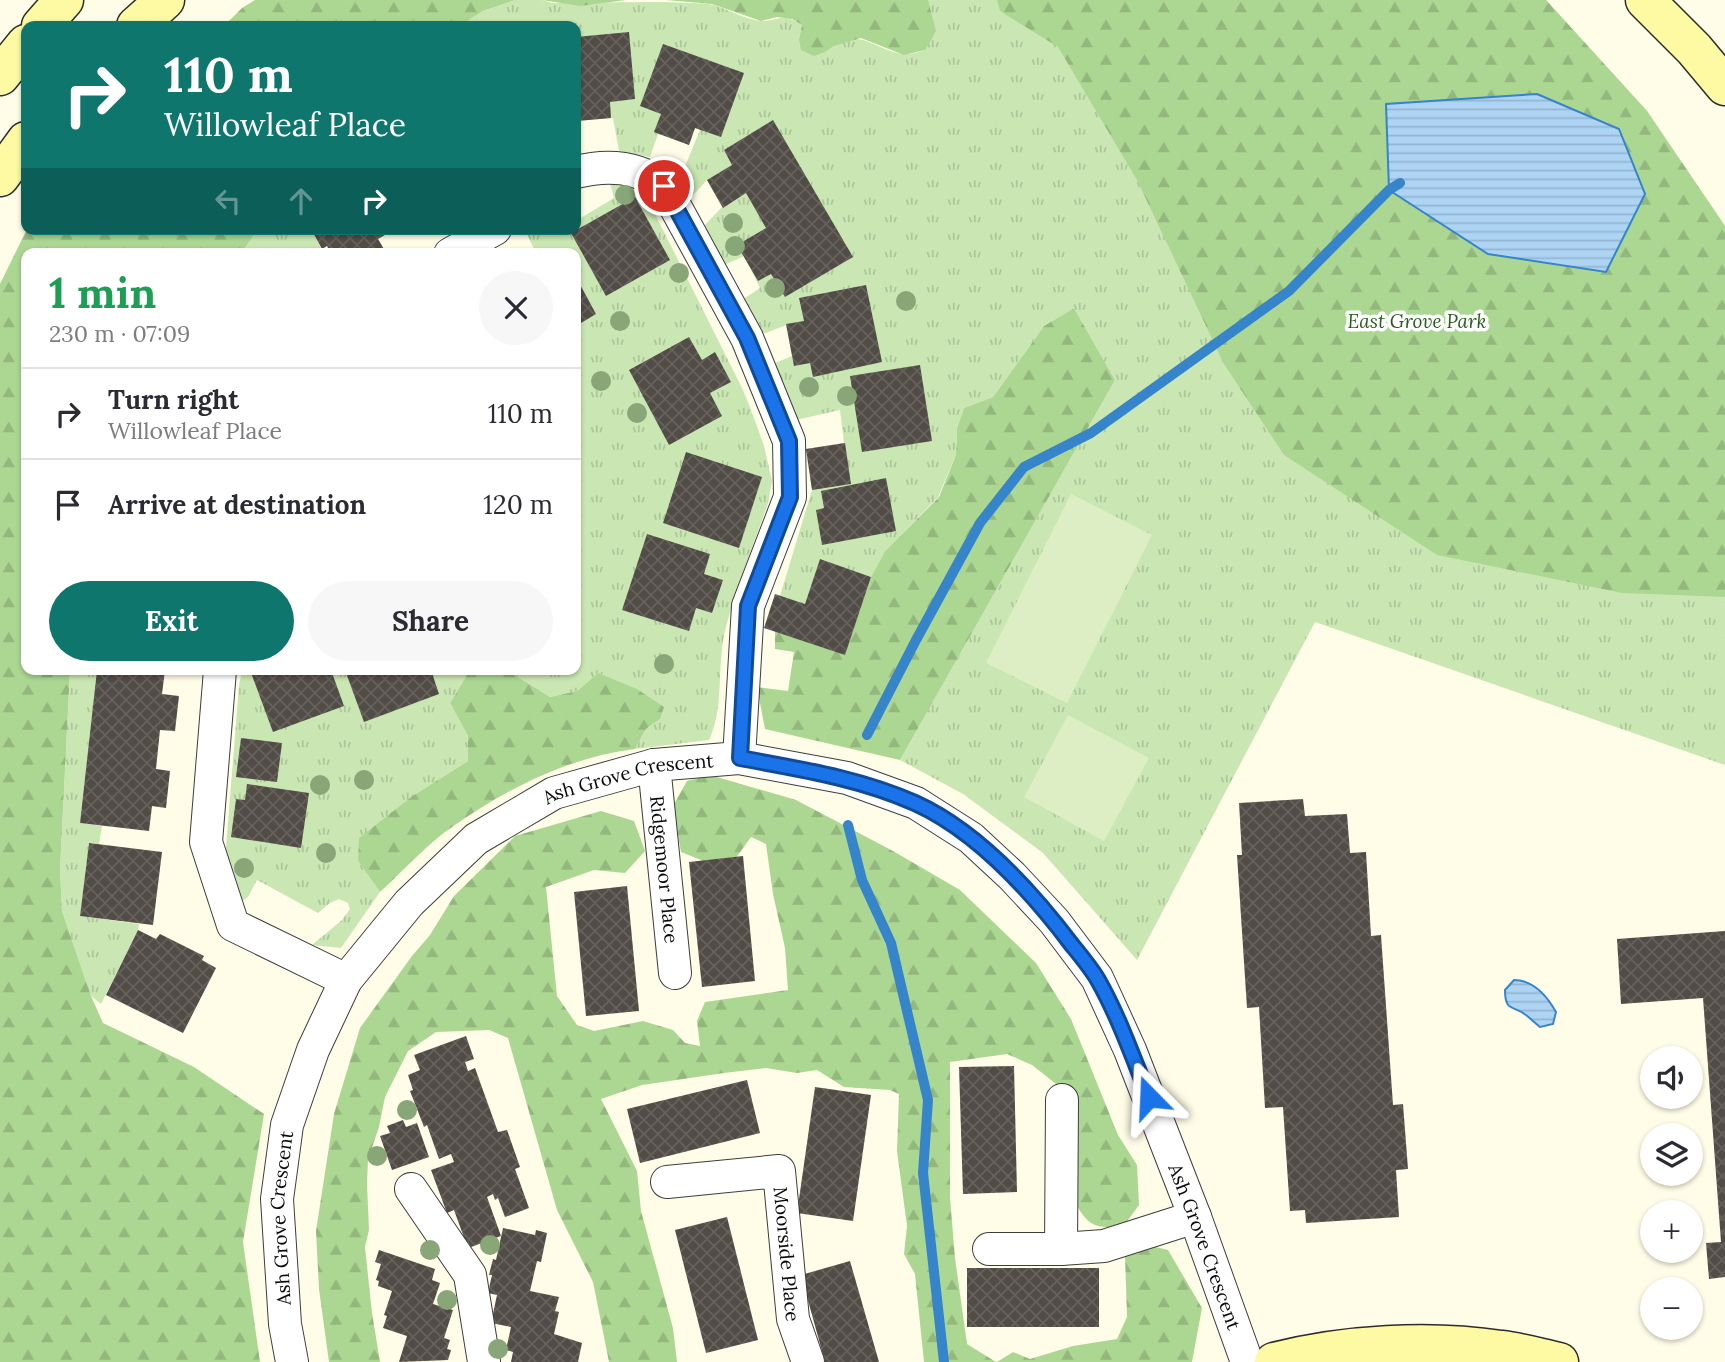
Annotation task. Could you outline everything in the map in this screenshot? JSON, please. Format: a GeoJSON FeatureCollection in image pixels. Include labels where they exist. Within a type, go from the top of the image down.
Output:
{"type":"FeatureCollection","features":[{"type":"Feature","properties":{"kind":"main road"},"geometry":{"type":"LineString","coordinates":[[45,21],[64,0]]}},
{"type":"Feature","properties":{"kind":"main road"},"geometry":{"type":"LineString","coordinates":[[142,21],[165,0]]}},
{"type":"Feature","properties":{"kind":"main road"},"geometry":{"type":"LineString","coordinates":[[1645,0],[1694,48],[1725,86]]}},
{"type":"Feature","properties":{"kind":"main road"},"geometry":{"type":"LineString","coordinates":[[0,76],[21,50]]}},
{"type":"Feature","properties":{"kind":"main road"},"geometry":{"type":"LineString","coordinates":[[0,177],[21,148]]}},
{"type":"Feature","properties":{"kind":"main road"},"geometry":{"type":"LineString","coordinates":[[1274,1362],[1369,1347],[1436,1345],[1500,1349],[1559,1362]]}},
{"type":"Feature","properties":{"kind":"street"},"geometry":{"type":"LineString","coordinates":[[581,171],[614,166],[650,176],[664,186],[747,338],[789,441],[790,497],[748,606],[740,758]]}},
{"type":"Feature","properties":{"kind":"street"},"geometry":{"type":"LineString","coordinates":[[461,248],[484,235]]}},
{"type":"Feature","properties":{"kind":"street"},"geometry":{"type":"LineString","coordinates":[[220,675],[206,842],[233,925],[346,980]]}},
{"type":"Feature","properties":{"kind":"street","name":"Ash Grove Crescent"},"geometry":{"type":"LineString","coordinates":[[292,1362],[285,1324],[277,1199],[286,1134],[313,1050],[346,980],[409,903],[476,839],[554,793],[654,765],[740,758],[846,778],[916,803],[971,838],[1012,876],[1054,921],[1097,978],[1130,1050],[1195,1217],[1247,1362]]}},
{"type":"Feature","properties":{"kind":"street","name":"Ridgemoor Place"},"geometry":{"type":"LineString","coordinates":[[654,765],[675,973]]}},
{"type":"Feature","properties":{"kind":"street"},"geometry":{"type":"LineString","coordinates":[[1062,1100],[1062,1249]]}},
{"type":"Feature","properties":{"kind":"street","name":"Moorside Place"},"geometry":{"type":"LineString","coordinates":[[667,1182],[779,1171],[793,1319],[808,1362]]}},
{"type":"Feature","properties":{"kind":"street"},"geometry":{"type":"LineString","coordinates":[[411,1189],[470,1275],[484,1362]]}},
{"type":"Feature","properties":{"kind":"street"},"geometry":{"type":"LineString","coordinates":[[989,1249],[1104,1247],[1195,1217]]}},
{"type":"Feature","properties":{"kind":"green space"},"geometry":{"type":"Polygon","coordinates":[[[255,0],[515,0],[483,11],[467,21],[229,21],[255,0]]]}},
{"type":"Feature","properties":{"kind":"green space","name":"East Grove Park"},"geometry":{"type":"Polygon","coordinates":[[[515,0],[542,0],[552,3],[709,4],[755,20],[784,18],[795,21],[802,25],[799,39],[825,52],[837,44],[857,39],[906,54],[925,50],[896,0],[1546,0],[1647,111],[1725,226],[1725,765],[1315,622],[1137,960],[1043,853],[963,794],[900,760],[1115,380],[1074,308],[1044,326],[993,397],[964,408],[957,428],[956,455],[938,497],[885,551],[871,577],[820,560],[805,604],[780,596],[812,490],[806,449],[844,443],[840,410],[796,420],[768,366],[792,356],[786,325],[766,333],[757,333],[742,304],[745,298],[760,288],[744,256],[722,266],[703,227],[722,207],[707,180],[694,194],[688,195],[679,181],[700,130],[695,128],[689,145],[658,134],[650,157],[619,151],[613,118],[581,121],[581,21],[467,21],[483,11],[515,0]]]}},
{"type":"Feature","properties":{"kind":"green space"},"geometry":{"type":"Polygon","coordinates":[[[542,0],[626,0],[580,6],[542,0]]]}},
{"type":"Feature","properties":{"kind":"green space"},"geometry":{"type":"Polygon","coordinates":[[[666,0],[928,0],[936,31],[925,50],[904,55],[861,38],[834,46],[814,56],[801,50],[799,39],[802,25],[792,19],[777,17],[761,21],[712,4],[666,0]]]}},
{"type":"Feature","properties":{"kind":"green space"},"geometry":{"type":"Polygon","coordinates":[[[997,0],[1546,0],[1647,111],[1725,226],[1725,597],[1622,593],[1437,555],[1284,455],[1224,364],[1137,180],[1058,47],[1000,11],[997,0]]]}},
{"type":"Feature","properties":{"kind":"green space"},"geometry":{"type":"Polygon","coordinates":[[[610,183],[635,187],[647,198],[743,390],[764,446],[772,481],[768,503],[726,627],[717,713],[709,740],[635,749],[646,729],[660,719],[598,673],[577,691],[550,697],[515,675],[581,675],[581,248],[534,248],[527,235],[581,235],[581,218],[614,198],[610,183]]]}},
{"type":"Feature","properties":{"kind":"green space"},"geometry":{"type":"Polygon","coordinates":[[[24,235],[254,235],[245,248],[21,248],[21,675],[70,675],[60,870],[62,911],[103,1023],[194,1067],[264,1114],[243,1242],[260,1362],[0,1362],[0,284],[24,235]]]}},
{"type":"Feature","properties":{"kind":"green space"},"geometry":{"type":"Polygon","coordinates":[[[254,235],[314,235],[321,248],[245,248],[254,235]]]}},
{"type":"Feature","properties":{"kind":"green space"},"geometry":{"type":"Polygon","coordinates":[[[1074,308],[1115,380],[900,760],[765,729],[757,687],[788,691],[794,652],[775,649],[775,631],[845,654],[871,577],[885,551],[939,497],[956,455],[957,428],[964,408],[993,397],[1044,326],[1074,308]]]}},
{"type":"Feature","properties":{"kind":"green space"},"geometry":{"type":"Polygon","coordinates":[[[1071,494],[1152,535],[1067,703],[986,663],[1071,494]]]}},
{"type":"Feature","properties":{"kind":"green space"},"geometry":{"type":"Polygon","coordinates":[[[598,673],[637,689],[664,707],[660,719],[646,729],[635,749],[610,753],[562,767],[494,800],[442,834],[380,892],[358,861],[359,838],[414,795],[468,761],[468,736],[450,703],[467,675],[515,675],[550,697],[577,691],[598,673]]]}},
{"type":"Feature","properties":{"kind":"green space"},"geometry":{"type":"Polygon","coordinates":[[[70,675],[96,675],[80,823],[102,826],[99,844],[89,843],[80,916],[139,924],[101,1004],[91,996],[62,911],[60,870],[70,675]]]}},
{"type":"Feature","properties":{"kind":"green space"},"geometry":{"type":"Polygon","coordinates":[[[241,675],[467,675],[450,703],[468,736],[468,761],[414,795],[358,861],[380,892],[341,948],[312,945],[342,920],[350,909],[348,903],[339,899],[318,913],[257,880],[248,897],[242,901],[238,900],[224,872],[241,675]]]}},
{"type":"Feature","properties":{"kind":"green space"},"geometry":{"type":"Polygon","coordinates":[[[1068,715],[1149,758],[1104,841],[1024,797],[1068,715]]]}},
{"type":"Feature","properties":{"kind":"green space"},"geometry":{"type":"Polygon","coordinates":[[[710,775],[796,800],[893,851],[960,890],[1036,963],[1071,1019],[1118,1135],[1137,1165],[1139,1205],[1123,1227],[1095,1225],[1085,1218],[1076,1204],[1070,1095],[1032,1065],[1007,1054],[950,1062],[950,1198],[967,1344],[996,1362],[924,1362],[915,1274],[904,1254],[907,1226],[897,1151],[899,1094],[890,1090],[844,1087],[817,1070],[797,1073],[766,1068],[642,1085],[601,1099],[637,1171],[641,1211],[673,1328],[677,1362],[609,1362],[593,1282],[557,1210],[508,1038],[489,1030],[436,1032],[408,1051],[385,1097],[379,1127],[368,1159],[369,1230],[365,1247],[380,1362],[329,1362],[319,1289],[316,1231],[334,1114],[360,1028],[430,935],[454,896],[515,836],[601,811],[634,821],[645,851],[625,873],[594,870],[546,887],[557,996],[577,1025],[594,1031],[643,1021],[673,1030],[685,1043],[700,1046],[697,1021],[705,1002],[788,990],[785,948],[766,844],[751,837],[733,862],[711,864],[681,852],[673,806],[687,781],[710,775]]]}},
{"type":"Feature","properties":{"kind":"green space"},"geometry":{"type":"Polygon","coordinates":[[[1139,1243],[1168,1250],[1202,1308],[1192,1362],[997,1362],[1013,1352],[1030,1359],[1073,1346],[1117,1339],[1127,1317],[1125,1255],[1139,1243]]]}},
{"type":"Feature","properties":{"kind":"water"},"geometry":{"type":"Polygon","coordinates":[[[1537,94],[1619,129],[1645,194],[1606,272],[1488,254],[1389,190],[1386,104],[1537,94]]]}},
{"type":"Feature","properties":{"kind":"water"},"geometry":{"type":"Polygon","coordinates":[[[1514,980],[1533,986],[1544,995],[1556,1012],[1553,1024],[1540,1027],[1508,1005],[1505,990],[1514,980]]]}},
{"type":"Feature","properties":{"kind":"building"},"geometry":{"type":"Polygon","coordinates":[[[629,32],[635,99],[610,102],[611,118],[581,121],[581,37],[629,32]]]}},
{"type":"Feature","properties":{"kind":"building"},"geometry":{"type":"Polygon","coordinates":[[[663,44],[744,73],[721,137],[695,128],[689,145],[654,132],[661,114],[640,106],[663,44]]]}},
{"type":"Feature","properties":{"kind":"building"},"geometry":{"type":"Polygon","coordinates":[[[773,120],[853,257],[785,297],[771,274],[758,281],[737,245],[766,228],[746,193],[723,208],[707,180],[732,165],[724,150],[773,120]]]}},
{"type":"Feature","properties":{"kind":"building"},"geometry":{"type":"Polygon","coordinates":[[[635,197],[670,260],[606,296],[572,235],[581,235],[581,227],[635,197]]]}},
{"type":"Feature","properties":{"kind":"building"},"geometry":{"type":"Polygon","coordinates":[[[314,235],[385,235],[378,239],[383,248],[321,248],[314,235]]]}},
{"type":"Feature","properties":{"kind":"building"},"geometry":{"type":"Polygon","coordinates":[[[866,285],[882,362],[813,377],[810,363],[794,366],[786,324],[804,321],[799,298],[866,285]]]}},
{"type":"Feature","properties":{"kind":"building"},"geometry":{"type":"Polygon","coordinates":[[[581,286],[596,314],[581,323],[581,286]]]}},
{"type":"Feature","properties":{"kind":"building"},"geometry":{"type":"Polygon","coordinates":[[[689,337],[702,360],[715,352],[731,382],[710,393],[722,416],[669,445],[629,370],[689,337]]]}},
{"type":"Feature","properties":{"kind":"building"},"geometry":{"type":"Polygon","coordinates":[[[920,365],[932,441],[862,452],[850,376],[920,365]]]}},
{"type":"Feature","properties":{"kind":"building"},"geometry":{"type":"Polygon","coordinates":[[[845,443],[851,484],[812,490],[806,449],[845,443]]]}},
{"type":"Feature","properties":{"kind":"building"},"geometry":{"type":"Polygon","coordinates":[[[686,452],[762,477],[739,548],[663,523],[686,452]]]}},
{"type":"Feature","properties":{"kind":"building"},"geometry":{"type":"Polygon","coordinates":[[[886,478],[896,531],[822,545],[816,510],[824,508],[821,491],[886,478]]]}},
{"type":"Feature","properties":{"kind":"building"},"geometry":{"type":"Polygon","coordinates":[[[647,534],[710,554],[704,574],[723,580],[712,613],[696,608],[689,631],[622,610],[647,534]]]}},
{"type":"Feature","properties":{"kind":"building"},"geometry":{"type":"Polygon","coordinates":[[[820,559],[871,577],[845,655],[764,628],[775,594],[805,604],[820,559]]]}},
{"type":"Feature","properties":{"kind":"building"},"geometry":{"type":"Polygon","coordinates":[[[96,675],[164,675],[162,694],[179,696],[175,731],[160,730],[156,769],[170,771],[166,808],[152,806],[149,831],[80,823],[96,675]]]}},
{"type":"Feature","properties":{"kind":"building"},"geometry":{"type":"Polygon","coordinates":[[[252,675],[333,675],[344,706],[273,732],[252,675]]]}},
{"type":"Feature","properties":{"kind":"building"},"geometry":{"type":"Polygon","coordinates":[[[347,675],[433,675],[439,694],[364,722],[347,675]]]}},
{"type":"Feature","properties":{"kind":"building"},"geometry":{"type":"Polygon","coordinates":[[[241,738],[282,743],[277,782],[236,777],[241,738]]]}},
{"type":"Feature","properties":{"kind":"building"},"geometry":{"type":"Polygon","coordinates":[[[247,784],[309,793],[301,848],[231,837],[236,799],[245,800],[247,784]]]}},
{"type":"Feature","properties":{"kind":"building"},"geometry":{"type":"Polygon","coordinates":[[[1303,799],[1305,816],[1347,814],[1350,853],[1366,852],[1371,936],[1381,935],[1393,1105],[1403,1104],[1408,1169],[1396,1170],[1399,1217],[1306,1223],[1305,1210],[1290,1211],[1283,1107],[1265,1108],[1259,1007],[1247,1008],[1237,855],[1242,855],[1239,803],[1303,799]]]}},
{"type":"Feature","properties":{"kind":"building"},"geometry":{"type":"Polygon","coordinates":[[[89,843],[162,852],[153,925],[80,916],[89,843]]]}},
{"type":"Feature","properties":{"kind":"building"},"geometry":{"type":"Polygon","coordinates":[[[743,856],[755,981],[702,987],[689,862],[743,856]]]}},
{"type":"Feature","properties":{"kind":"building"},"geometry":{"type":"Polygon","coordinates":[[[627,886],[639,1011],[586,1016],[574,892],[627,886]]]}},
{"type":"Feature","properties":{"kind":"building"},"geometry":{"type":"Polygon","coordinates":[[[138,930],[156,939],[160,934],[204,956],[202,960],[216,968],[183,1033],[106,995],[138,930]]]}},
{"type":"Feature","properties":{"kind":"building"},"geometry":{"type":"Polygon","coordinates":[[[1725,931],[1725,1277],[1709,1279],[1706,1243],[1721,1242],[1703,998],[1621,1004],[1617,939],[1725,931]]]}},
{"type":"Feature","properties":{"kind":"building"},"geometry":{"type":"Polygon","coordinates":[[[466,1036],[474,1059],[465,1062],[468,1071],[475,1068],[498,1132],[507,1130],[520,1167],[515,1169],[529,1208],[505,1217],[498,1198],[495,1200],[493,1194],[487,1197],[501,1236],[471,1247],[466,1243],[454,1210],[447,1213],[431,1170],[454,1162],[451,1154],[439,1159],[427,1125],[424,1127],[410,1091],[413,1090],[408,1075],[420,1070],[414,1055],[466,1036]]]}},
{"type":"Feature","properties":{"kind":"building"},"geometry":{"type":"Polygon","coordinates":[[[1014,1066],[1017,1192],[963,1194],[959,1067],[1014,1066]]]}},
{"type":"Feature","properties":{"kind":"building"},"geometry":{"type":"Polygon","coordinates":[[[747,1080],[760,1133],[640,1163],[627,1109],[747,1080]]]}},
{"type":"Feature","properties":{"kind":"building"},"geometry":{"type":"Polygon","coordinates":[[[815,1087],[871,1095],[853,1221],[797,1213],[815,1087]]]}},
{"type":"Feature","properties":{"kind":"building"},"geometry":{"type":"Polygon","coordinates":[[[403,1120],[406,1127],[417,1123],[429,1157],[392,1170],[380,1136],[390,1133],[387,1126],[403,1120]]]}},
{"type":"Feature","properties":{"kind":"building"},"geometry":{"type":"Polygon","coordinates":[[[727,1217],[758,1340],[706,1353],[675,1230],[727,1217]]]}},
{"type":"Feature","properties":{"kind":"building"},"geometry":{"type":"Polygon","coordinates":[[[503,1228],[535,1235],[536,1230],[547,1233],[541,1262],[537,1261],[530,1291],[559,1297],[554,1334],[582,1343],[578,1362],[511,1362],[513,1352],[506,1350],[511,1327],[491,1323],[497,1295],[488,1293],[492,1275],[489,1275],[493,1259],[496,1260],[503,1228]]]}},
{"type":"Feature","properties":{"kind":"building"},"geometry":{"type":"Polygon","coordinates":[[[379,1250],[435,1269],[432,1280],[440,1283],[433,1304],[453,1310],[444,1338],[450,1340],[448,1360],[399,1362],[407,1336],[383,1328],[387,1316],[384,1315],[392,1291],[378,1286],[379,1281],[376,1280],[381,1264],[375,1262],[379,1250]]]}},
{"type":"Feature","properties":{"kind":"building"},"geometry":{"type":"Polygon","coordinates":[[[850,1261],[879,1362],[825,1362],[801,1275],[850,1261]]]}},
{"type":"Feature","properties":{"kind":"building"},"geometry":{"type":"Polygon","coordinates":[[[967,1268],[1099,1268],[1099,1327],[967,1327],[967,1268]]]}},
{"type":"Feature","properties":{"kind":"waterway"},"geometry":{"type":"LineString","coordinates":[[867,735],[980,523],[1024,467],[1091,433],[1289,291],[1389,190],[1400,183]]}},
{"type":"Feature","properties":{"kind":"waterway"},"geometry":{"type":"LineString","coordinates":[[848,825],[862,880],[891,943],[928,1100],[923,1173],[944,1362]]}},
{"type":"Feature","properties":{"kind":"route"},"geometry":{"type":"LineString","coordinates":[[664,186],[747,338],[789,441],[790,497],[748,606],[740,758],[846,778],[916,803],[971,838],[1012,876],[1054,921],[1097,978],[1149,1097]]}}]}
